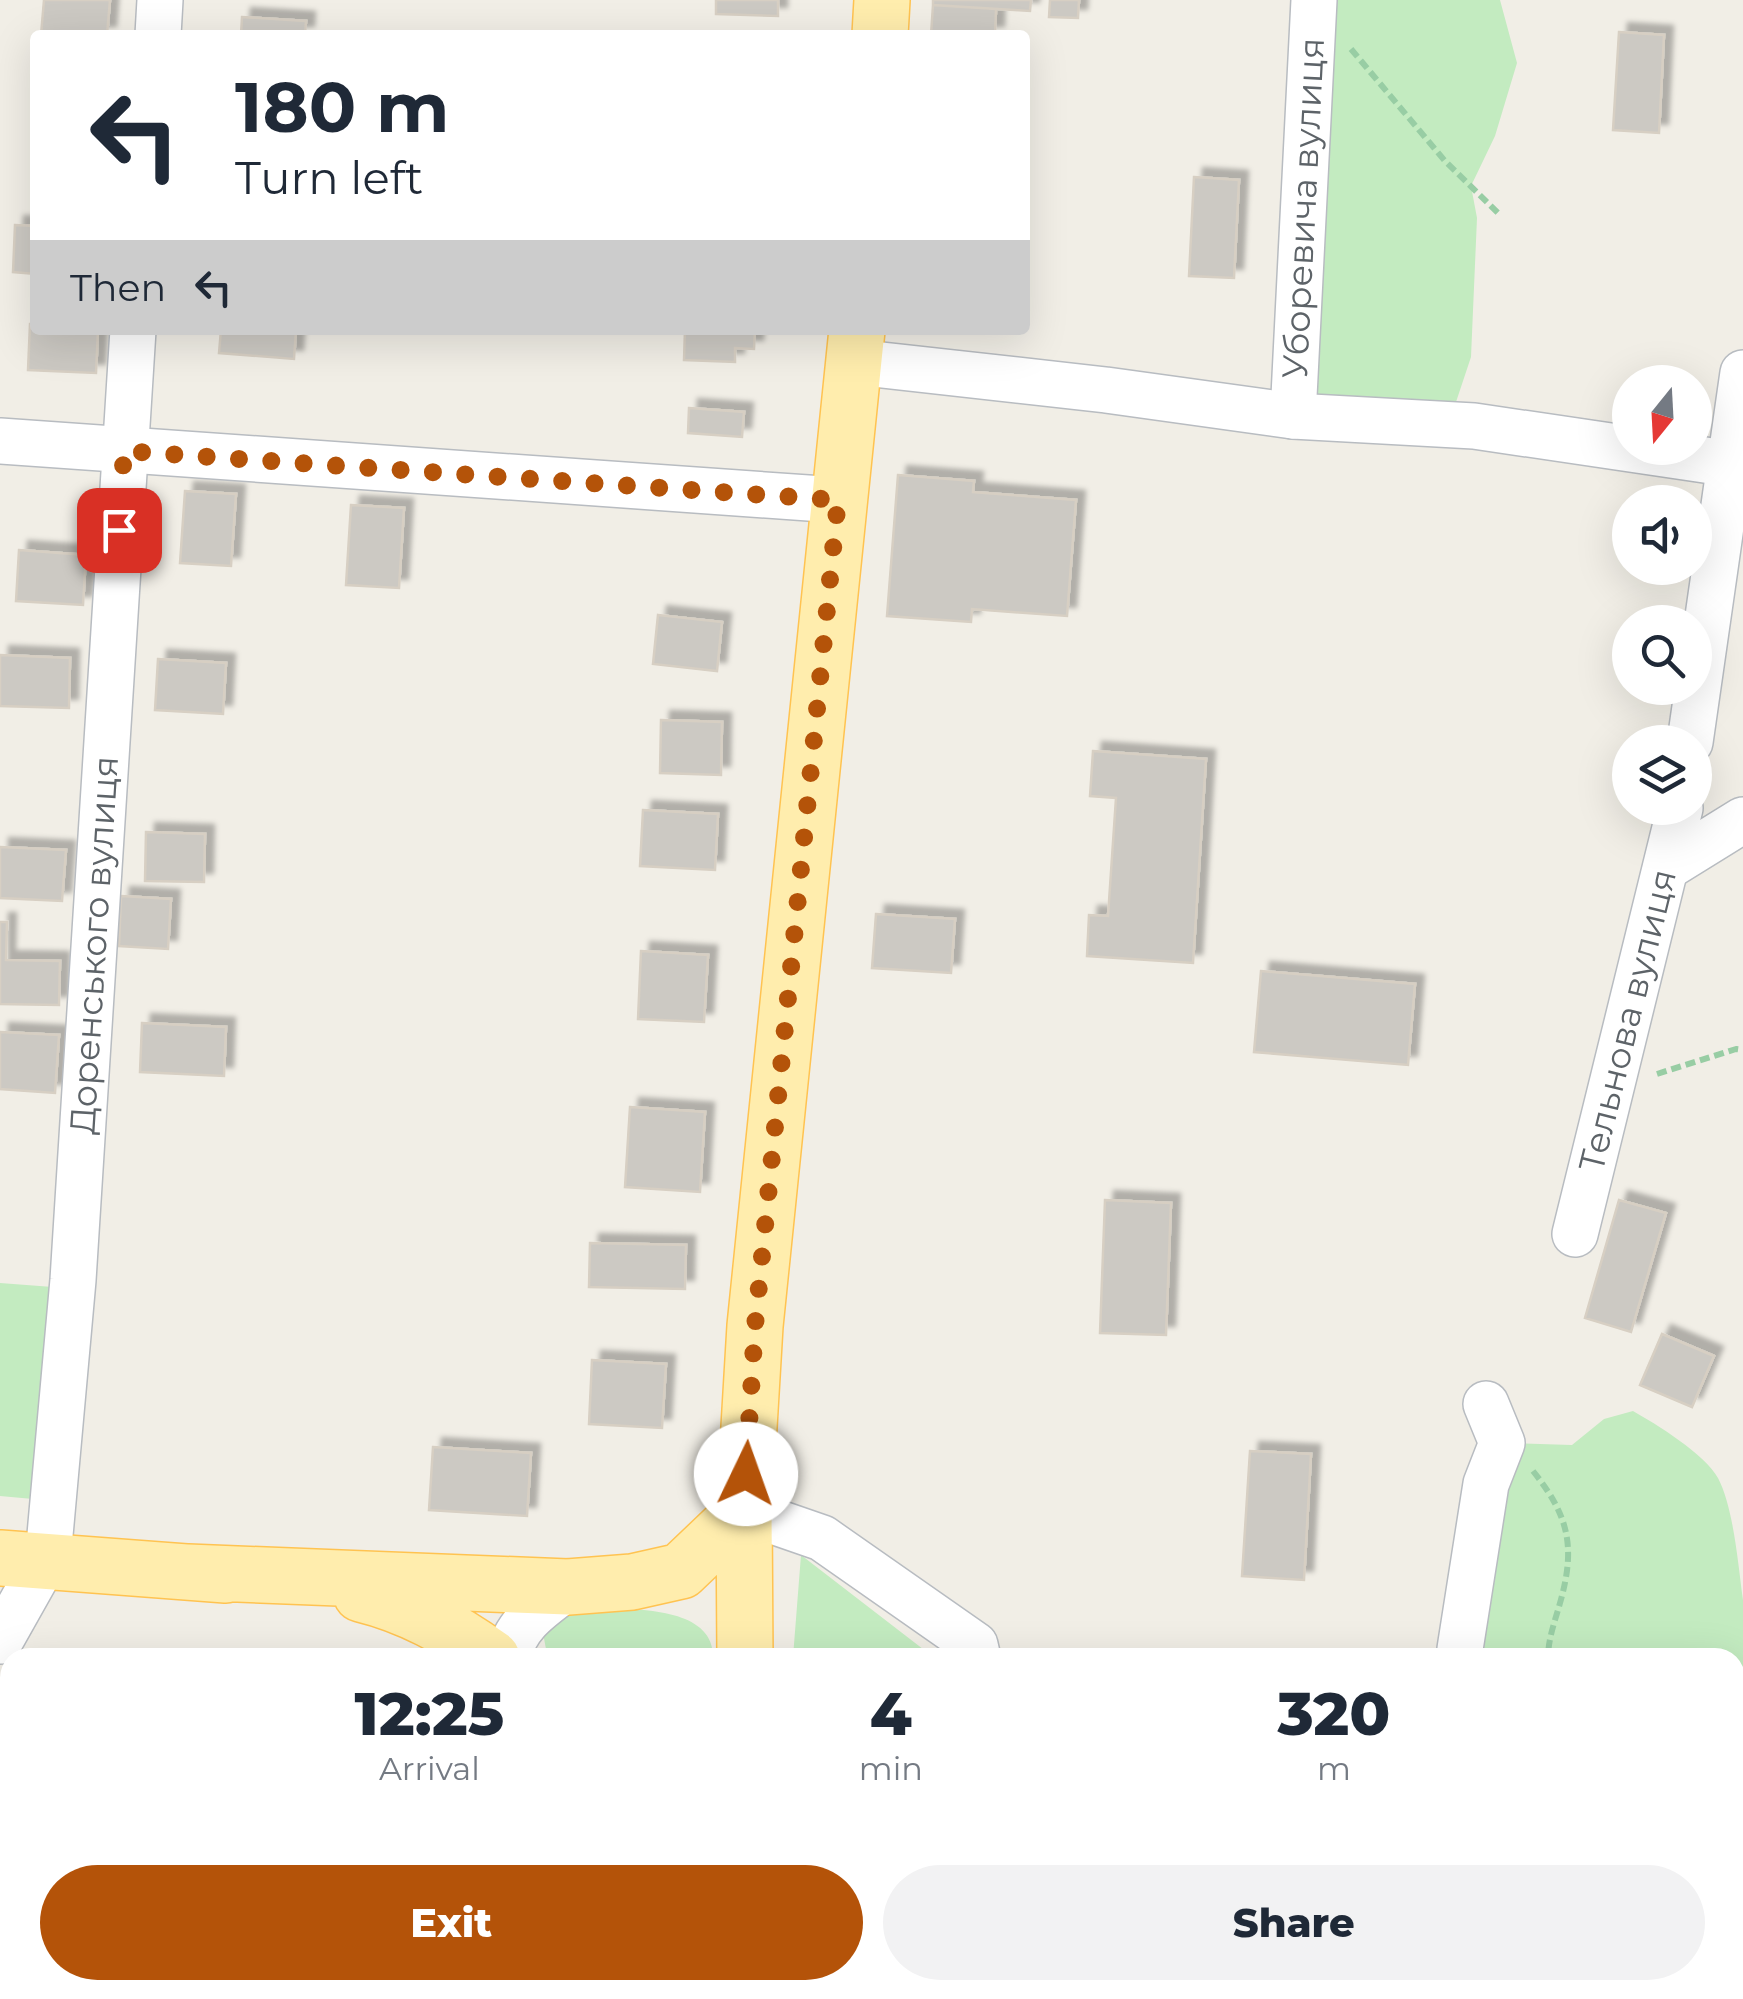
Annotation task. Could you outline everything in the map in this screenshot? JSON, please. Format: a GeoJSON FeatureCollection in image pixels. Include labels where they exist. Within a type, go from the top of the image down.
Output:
{"type":"FeatureCollection","features":[{"type":"Feature","properties":{"kind":"main road"},"geometry":{"type":"LineString","coordinates":[[880,30],[882,0]]}},
{"type":"Feature","properties":{"kind":"main road"},"geometry":{"type":"LineString","coordinates":[[745,1648],[744,1510],[755,1326],[856,346]]}},
{"type":"Feature","properties":{"kind":"main road"},"geometry":{"type":"LineString","coordinates":[[188,1572],[568,1587],[632,1582],[681,1571],[744,1510]]}},
{"type":"Feature","properties":{"kind":"main road"},"geometry":{"type":"LineString","coordinates":[[22,1560],[330,1586],[392,1602],[450,1628],[478,1648]]}},
{"type":"Feature","properties":{"kind":"street"},"geometry":{"type":"LineString","coordinates":[[158,30],[160,0]]}},
{"type":"Feature","properties":{"kind":"street","name":"Уборевича вулиця"},"geometry":{"type":"LineString","coordinates":[[1293,416],[1314,0]]}},
{"type":"Feature","properties":{"kind":"street","name":"Доренського вулиця"},"geometry":{"type":"LineString","coordinates":[[22,1560],[49,1546],[73,1280],[134,335]]}},
{"type":"Feature","properties":{"kind":"street"},"geometry":{"type":"LineString","coordinates":[[856,346],[1106,390],[1293,416],[1474,426],[1732,464]]}},
{"type":"Feature","properties":{"kind":"street"},"geometry":{"type":"LineString","coordinates":[[1693,725],[1743,372]]}},
{"type":"Feature","properties":{"kind":"street"},"geometry":{"type":"LineString","coordinates":[[0,441],[838,500]]}},
{"type":"Feature","properties":{"kind":"street"},"geometry":{"type":"LineString","coordinates":[[1667,867],[1743,820]]}},
{"type":"Feature","properties":{"kind":"street","name":"Тельнова вулиця"},"geometry":{"type":"LineString","coordinates":[[1575,1234],[1676,825]]}},
{"type":"Feature","properties":{"kind":"street"},"geometry":{"type":"LineString","coordinates":[[1460,1648],[1486,1484],[1502,1443],[1486,1404]]}},
{"type":"Feature","properties":{"kind":"street"},"geometry":{"type":"LineString","coordinates":[[744,1510],[822,1538],[976,1648]]}},
{"type":"Feature","properties":{"kind":"street"},"geometry":{"type":"LineString","coordinates":[[0,1641],[22,1560]]}},
{"type":"Feature","properties":{"kind":"street"},"geometry":{"type":"LineString","coordinates":[[510,1648],[527,1619],[568,1587]]}},
{"type":"Feature","properties":{"kind":"path"},"geometry":{"type":"LineString","coordinates":[[1314,0],[1434,148],[1499,214]]}},
{"type":"Feature","properties":{"kind":"path"},"geometry":{"type":"LineString","coordinates":[[1608,1090],[1743,1050]]}},
{"type":"Feature","properties":{"kind":"path"},"geometry":{"type":"LineString","coordinates":[[1486,1404],[1510,1444],[1546,1488],[1568,1528],[1567,1580],[1548,1648]]}},
{"type":"Feature","properties":{"kind":"green space"},"geometry":{"type":"Polygon","coordinates":[[[1335,0],[1500,0],[1517,63],[1495,136],[1471,186],[1477,218],[1471,357],[1456,402],[1293,400],[1335,0]]]}},
{"type":"Feature","properties":{"kind":"green space"},"geometry":{"type":"Polygon","coordinates":[[[0,1283],[66,1288],[44,1500],[0,1496],[0,1283]]]}},
{"type":"Feature","properties":{"kind":"green space"},"geometry":{"type":"Polygon","coordinates":[[[1633,1411],[1679,1440],[1718,1478],[1732,1521],[1743,1600],[1743,1648],[1461,1648],[1510,1443],[1572,1445],[1604,1419],[1633,1411]]]}},
{"type":"Feature","properties":{"kind":"green space"},"geometry":{"type":"Polygon","coordinates":[[[801,1555],[922,1648],[794,1648],[801,1555]]]}},
{"type":"Feature","properties":{"kind":"green space"},"geometry":{"type":"Polygon","coordinates":[[[570,1609],[633,1609],[678,1617],[697,1625],[709,1638],[711,1648],[546,1648],[542,1628],[570,1609]]]}},
{"type":"Feature","properties":{"kind":"building"},"geometry":{"type":"Polygon","coordinates":[[[44,0],[110,0],[107,30],[41,30],[44,0]]]}},
{"type":"Feature","properties":{"kind":"building"},"geometry":{"type":"Polygon","coordinates":[[[716,0],[778,0],[778,16],[716,14],[716,0]]]}},
{"type":"Feature","properties":{"kind":"building"},"geometry":{"type":"Polygon","coordinates":[[[933,0],[1031,0],[1030,11],[933,5],[933,0]]]}},
{"type":"Feature","properties":{"kind":"building"},"geometry":{"type":"Polygon","coordinates":[[[1050,0],[1079,0],[1078,18],[1049,17],[1050,0]]]}},
{"type":"Feature","properties":{"kind":"building"},"geometry":{"type":"Polygon","coordinates":[[[933,5],[996,9],[995,30],[931,30],[933,5]]]}},
{"type":"Feature","properties":{"kind":"building"},"geometry":{"type":"Polygon","coordinates":[[[242,17],[306,21],[305,30],[241,30],[242,17]]]}},
{"type":"Feature","properties":{"kind":"building"},"geometry":{"type":"Polygon","coordinates":[[[1619,32],[1664,35],[1659,133],[1613,130],[1619,32]]]}},
{"type":"Feature","properties":{"kind":"building"},"geometry":{"type":"Polygon","coordinates":[[[1194,177],[1239,180],[1234,278],[1189,276],[1194,177]]]}},
{"type":"Feature","properties":{"kind":"building"},"geometry":{"type":"Polygon","coordinates":[[[15,225],[30,226],[30,274],[13,272],[15,225]]]}},
{"type":"Feature","properties":{"kind":"building"},"geometry":{"type":"Polygon","coordinates":[[[30,324],[30,335],[98,335],[96,373],[28,370],[30,324]]]}},
{"type":"Feature","properties":{"kind":"building"},"geometry":{"type":"Polygon","coordinates":[[[221,335],[296,335],[294,359],[219,353],[221,335]]]}},
{"type":"Feature","properties":{"kind":"building"},"geometry":{"type":"Polygon","coordinates":[[[685,335],[755,335],[754,349],[735,348],[735,362],[684,360],[685,335]]]}},
{"type":"Feature","properties":{"kind":"building"},"geometry":{"type":"Polygon","coordinates":[[[689,408],[744,412],[742,437],[688,433],[689,408]]]}},
{"type":"Feature","properties":{"kind":"building"},"geometry":{"type":"Polygon","coordinates":[[[898,475],[974,481],[973,492],[1076,500],[1067,616],[972,609],[971,622],[887,616],[898,475]]]}},
{"type":"Feature","properties":{"kind":"building"},"geometry":{"type":"Polygon","coordinates":[[[185,491],[236,494],[231,566],[180,563],[185,491]]]}},
{"type":"Feature","properties":{"kind":"building"},"geometry":{"type":"Polygon","coordinates":[[[351,505],[404,508],[399,588],[346,585],[351,505]]]}},
{"type":"Feature","properties":{"kind":"building"},"geometry":{"type":"Polygon","coordinates":[[[19,550],[86,555],[83,605],[16,601],[19,550]]]}},
{"type":"Feature","properties":{"kind":"building"},"geometry":{"type":"Polygon","coordinates":[[[658,615],[722,622],[717,671],[653,664],[658,615]]]}},
{"type":"Feature","properties":{"kind":"building"},"geometry":{"type":"Polygon","coordinates":[[[0,655],[70,658],[69,708],[0,706],[0,655]]]}},
{"type":"Feature","properties":{"kind":"building"},"geometry":{"type":"Polygon","coordinates":[[[158,659],[226,663],[223,714],[155,710],[158,659]]]}},
{"type":"Feature","properties":{"kind":"building"},"geometry":{"type":"Polygon","coordinates":[[[661,720],[722,722],[721,775],[660,773],[661,720]]]}},
{"type":"Feature","properties":{"kind":"building"},"geometry":{"type":"Polygon","coordinates":[[[1093,751],[1206,759],[1193,963],[1087,956],[1089,915],[1108,916],[1116,798],[1090,796],[1093,751]]]}},
{"type":"Feature","properties":{"kind":"building"},"geometry":{"type":"Polygon","coordinates":[[[643,810],[718,814],[715,870],[640,866],[643,810]]]}},
{"type":"Feature","properties":{"kind":"building"},"geometry":{"type":"Polygon","coordinates":[[[146,832],[205,834],[204,882],[145,881],[146,832]]]}},
{"type":"Feature","properties":{"kind":"building"},"geometry":{"type":"Polygon","coordinates":[[[0,847],[66,850],[62,901],[0,898],[0,847]]]}},
{"type":"Feature","properties":{"kind":"building"},"geometry":{"type":"Polygon","coordinates":[[[121,896],[171,899],[168,949],[119,946],[121,896]]]}},
{"type":"Feature","properties":{"kind":"building"},"geometry":{"type":"Polygon","coordinates":[[[876,914],[955,919],[951,973],[872,968],[876,914]]]}},
{"type":"Feature","properties":{"kind":"building"},"geometry":{"type":"Polygon","coordinates":[[[0,922],[7,922],[6,960],[60,961],[59,1005],[0,1004],[0,922]]]}},
{"type":"Feature","properties":{"kind":"building"},"geometry":{"type":"Polygon","coordinates":[[[641,951],[708,955],[704,1022],[638,1019],[641,951]]]}},
{"type":"Feature","properties":{"kind":"building"},"geometry":{"type":"Polygon","coordinates":[[[1261,971],[1415,984],[1408,1065],[1254,1052],[1261,971]]]}},
{"type":"Feature","properties":{"kind":"building"},"geometry":{"type":"Polygon","coordinates":[[[142,1023],[226,1027],[224,1076],[140,1072],[142,1023]]]}},
{"type":"Feature","properties":{"kind":"building"},"geometry":{"type":"Polygon","coordinates":[[[0,1032],[59,1035],[55,1093],[0,1089],[0,1032]]]}},
{"type":"Feature","properties":{"kind":"building"},"geometry":{"type":"Polygon","coordinates":[[[630,1107],[705,1112],[700,1192],[625,1187],[630,1107]]]}},
{"type":"Feature","properties":{"kind":"building"},"geometry":{"type":"Polygon","coordinates":[[[1105,1200],[1171,1203],[1166,1335],[1100,1333],[1105,1200]]]}},
{"type":"Feature","properties":{"kind":"building"},"geometry":{"type":"Polygon","coordinates":[[[1619,1200],[1666,1213],[1631,1332],[1585,1318],[1619,1200]]]}},
{"type":"Feature","properties":{"kind":"building"},"geometry":{"type":"Polygon","coordinates":[[[590,1243],[686,1245],[685,1289],[589,1287],[590,1243]]]}},
{"type":"Feature","properties":{"kind":"building"},"geometry":{"type":"Polygon","coordinates":[[[1662,1334],[1714,1356],[1692,1407],[1640,1385],[1662,1334]]]}},
{"type":"Feature","properties":{"kind":"building"},"geometry":{"type":"Polygon","coordinates":[[[592,1360],[666,1364],[662,1428],[589,1424],[592,1360]]]}},
{"type":"Feature","properties":{"kind":"building"},"geometry":{"type":"Polygon","coordinates":[[[433,1447],[531,1453],[527,1516],[429,1510],[433,1447]]]}},
{"type":"Feature","properties":{"kind":"building"},"geometry":{"type":"Polygon","coordinates":[[[1250,1451],[1311,1454],[1304,1580],[1242,1576],[1250,1451]]]}},
{"type":"Feature","properties":{"kind":"route"},"geometry":{"type":"LineString","coordinates":[[119,530],[124,451],[838,500],[755,1326],[746,1474]]}}]}
